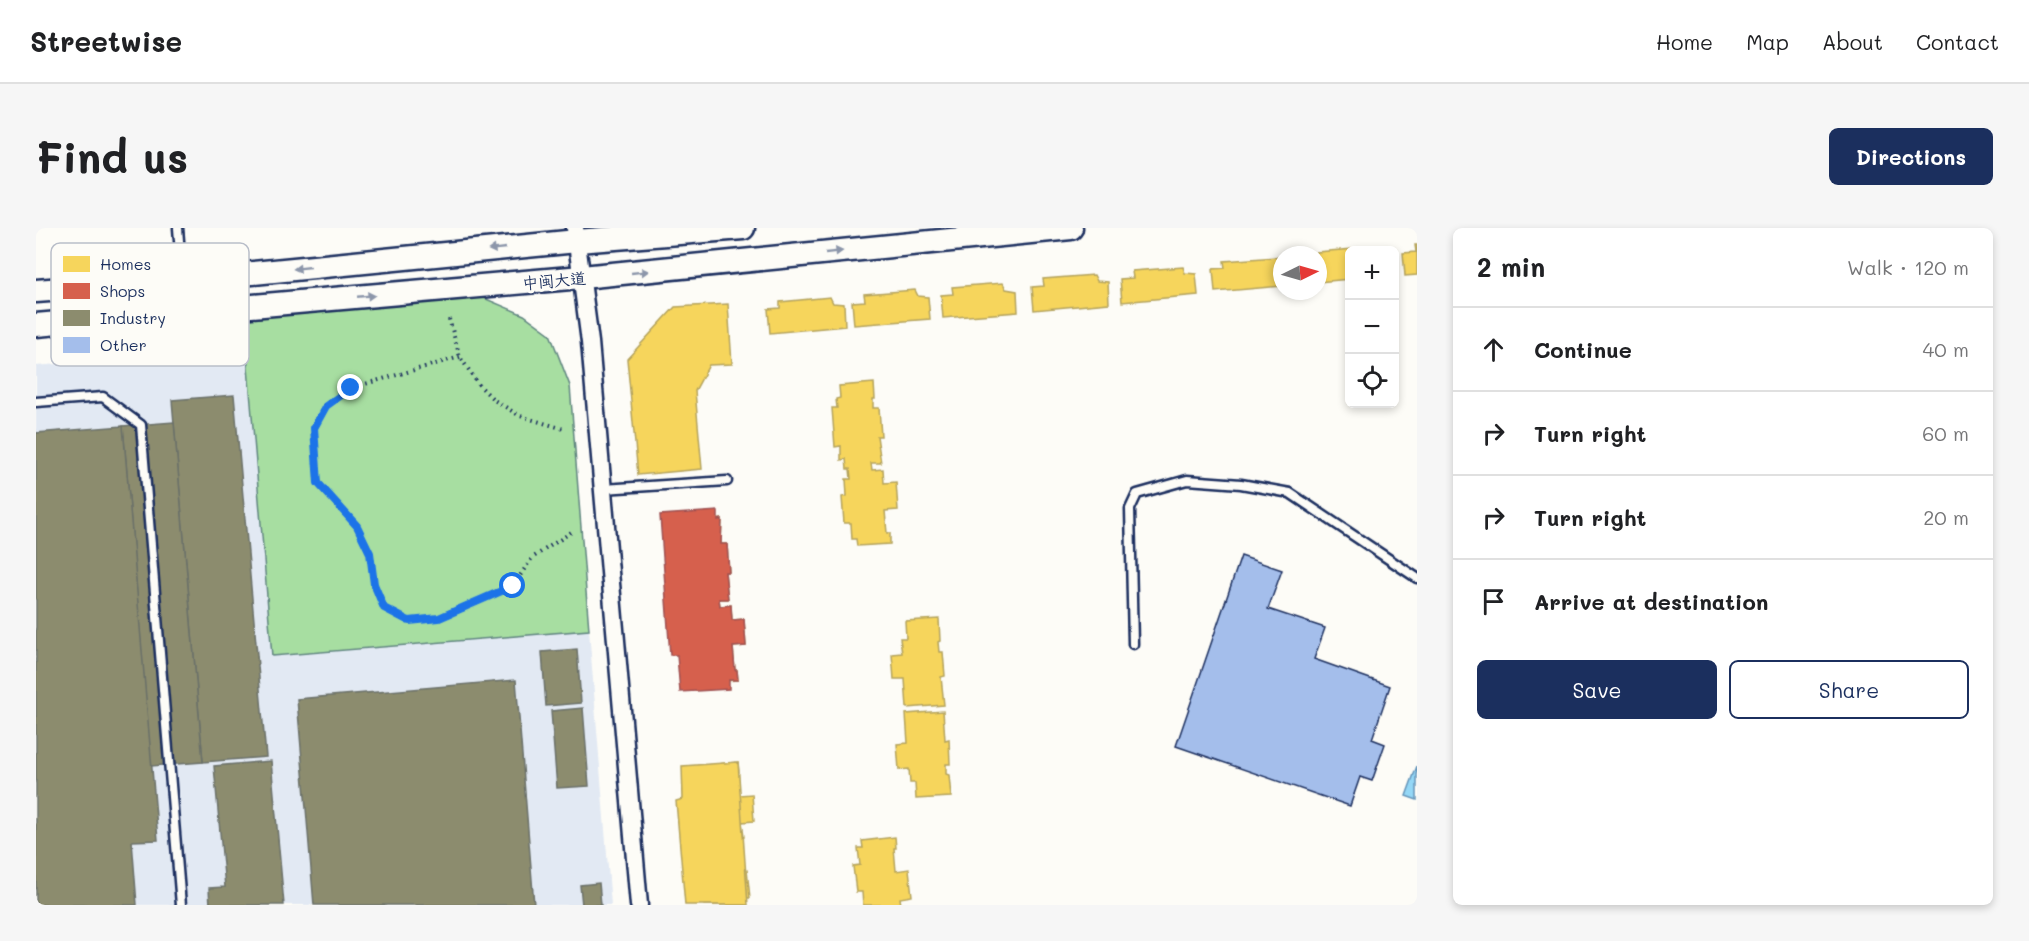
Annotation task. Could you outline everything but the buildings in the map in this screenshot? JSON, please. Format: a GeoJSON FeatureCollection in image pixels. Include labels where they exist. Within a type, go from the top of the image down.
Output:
{"type":"FeatureCollection","features":[{"type":"Feature","properties":{"kind":"main road"},"geometry":{"type":"LineString","coordinates":[[249,272],[576,234],[743,228]]}},
{"type":"Feature","properties":{"kind":"main road","name":"中闽大道"},"geometry":{"type":"LineString","coordinates":[[249,307],[582,278],[1071,228]]}},
{"type":"Feature","properties":{"kind":"main road"},"geometry":{"type":"LineString","coordinates":[[36,291],[51,290]]}},
{"type":"Feature","properties":{"kind":"main road","name":"中闽大道"},"geometry":{"type":"LineString","coordinates":[[36,325],[51,324]]}},
{"type":"Feature","properties":{"kind":"street"},"geometry":{"type":"LineString","coordinates":[[576,234],[603,489],[639,905]]}},
{"type":"Feature","properties":{"kind":"lane"},"geometry":{"type":"LineString","coordinates":[[178,228],[179,243]]}},
{"type":"Feature","properties":{"kind":"lane"},"geometry":{"type":"LineString","coordinates":[[36,402],[103,397],[141,424],[182,905]]}},
{"type":"Feature","properties":{"kind":"lane"},"geometry":{"type":"LineString","coordinates":[[1133,644],[1130,510],[1137,494],[1187,480],[1241,484],[1290,493],[1417,578]]}},
{"type":"Feature","properties":{"kind":"lane"},"geometry":{"type":"LineString","coordinates":[[603,489],[728,481]]}},
{"type":"Feature","properties":{"kind":"path"},"geometry":{"type":"LineString","coordinates":[[449,319],[460,357],[479,385],[494,400],[520,416],[564,429]]}},
{"type":"Feature","properties":{"kind":"path"},"geometry":{"type":"LineString","coordinates":[[460,357],[351,388],[326,406],[314,428],[318,483],[357,526],[370,553],[374,584],[384,608],[409,621],[439,618],[513,586],[532,558],[573,531]]}},
{"type":"Feature","properties":{"kind":"shaded area"},"geometry":{"type":"Polygon","coordinates":[[[36,366],[248,366],[272,656],[589,630],[611,905],[36,905],[36,366]]]}},
{"type":"Feature","properties":{"kind":"green space"},"geometry":{"type":"Polygon","coordinates":[[[479,296],[524,315],[550,334],[570,386],[589,630],[272,656],[248,366],[249,319],[479,296]]]}},
{"type":"Feature","properties":{"kind":"water"},"geometry":{"type":"Polygon","coordinates":[[[1417,766],[1417,800],[1406,796],[1417,766]]]}},
{"type":"Feature","properties":{"kind":"route"},"geometry":{"type":"LineString","coordinates":[[351,388],[326,406],[314,428],[318,483],[357,526],[370,553],[374,584],[384,608],[409,621],[439,618],[513,586]]}}]}
